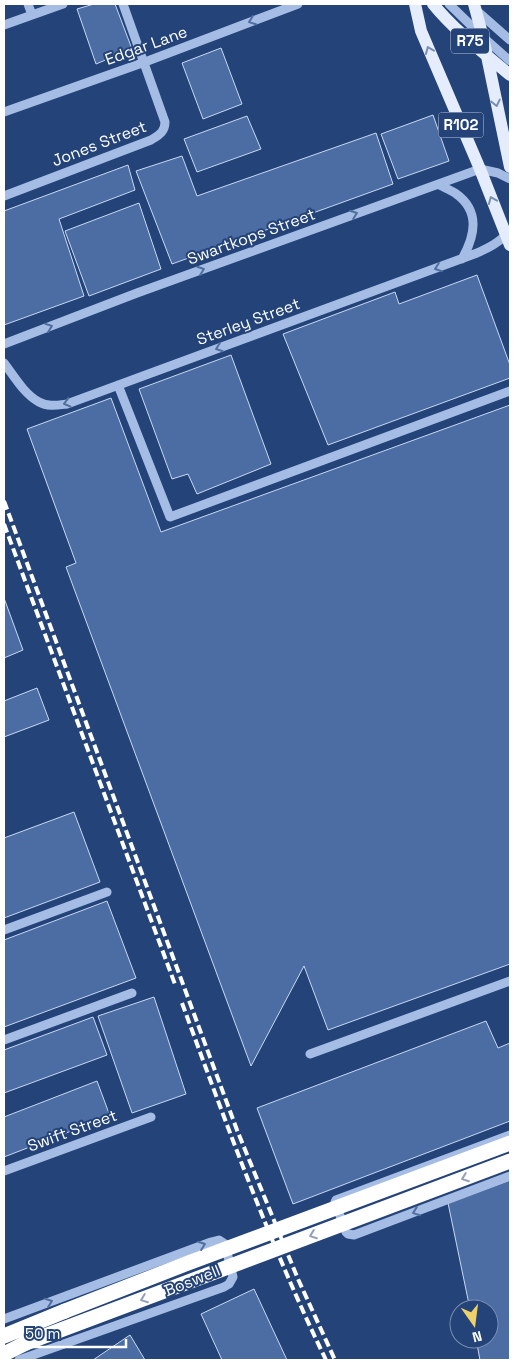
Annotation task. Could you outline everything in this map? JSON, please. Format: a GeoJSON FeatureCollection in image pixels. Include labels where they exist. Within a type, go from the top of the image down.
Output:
{"type":"FeatureCollection","features":[{"type":"Feature","properties":{"kind":"highway"},"geometry":{"type":"LineString","coordinates":[[4,1336],[188,1263],[510,1143]]}},
{"type":"Feature","properties":{"kind":"highway"},"geometry":{"type":"LineString","coordinates":[[4,1352],[510,1161]]}},
{"type":"Feature","properties":{"kind":"highway"},"geometry":{"type":"LineString","coordinates":[[4,1330],[65,1311]]}},
{"type":"Feature","properties":{"kind":"main road","name":"R102"},"geometry":{"type":"LineString","coordinates":[[415,4],[421,32],[509,236]]}},
{"type":"Feature","properties":{"kind":"main road","name":"R75"},"geometry":{"type":"LineString","coordinates":[[433,4],[448,21],[510,75]]}},
{"type":"Feature","properties":{"kind":"main road","name":"R102"},"geometry":{"type":"LineString","coordinates":[[473,6],[483,38],[510,167]]}},
{"type":"Feature","properties":{"kind":"street"},"geometry":{"type":"LineString","coordinates":[[28,4],[32,14]]}},
{"type":"Feature","properties":{"kind":"street"},"geometry":{"type":"LineString","coordinates":[[4,25],[63,4]]}},
{"type":"Feature","properties":{"kind":"street"},"geometry":{"type":"LineString","coordinates":[[123,4],[145,62]]}},
{"type":"Feature","properties":{"kind":"street","name":"Edgar Lane"},"geometry":{"type":"LineString","coordinates":[[4,112],[145,62],[298,4]]}},
{"type":"Feature","properties":{"kind":"street"},"geometry":{"type":"LineString","coordinates":[[449,4],[483,38],[510,61]]}},
{"type":"Feature","properties":{"kind":"street"},"geometry":{"type":"LineString","coordinates":[[473,6],[510,40]]}},
{"type":"Feature","properties":{"kind":"street","name":"Jones Street"},"geometry":{"type":"LineString","coordinates":[[4,196],[151,140],[163,132],[165,122],[145,62]]}},
{"type":"Feature","properties":{"kind":"street"},"geometry":{"type":"LineString","coordinates":[[480,169],[498,173],[510,179]]}},
{"type":"Feature","properties":{"kind":"street","name":"Swartkops Street"},"geometry":{"type":"LineString","coordinates":[[4,344],[137,293],[480,169]]}},
{"type":"Feature","properties":{"kind":"street"},"geometry":{"type":"LineString","coordinates":[[438,184],[456,194],[469,208],[472,216],[474,226],[472,236],[462,259]]}},
{"type":"Feature","properties":{"kind":"street","name":"Sterley Street"},"geometry":{"type":"LineString","coordinates":[[4,363],[30,395],[40,402],[55,406],[67,404],[462,259],[490,247],[509,236]]}},
{"type":"Feature","properties":{"kind":"street"},"geometry":{"type":"LineString","coordinates":[[118,385],[170,516],[510,391]]}},
{"type":"Feature","properties":{"kind":"street"},"geometry":{"type":"LineString","coordinates":[[4,930],[107,892]]}},
{"type":"Feature","properties":{"kind":"street"},"geometry":{"type":"LineString","coordinates":[[310,1054],[510,981]]}},
{"type":"Feature","properties":{"kind":"street"},"geometry":{"type":"LineString","coordinates":[[4,1040],[132,993]]}},
{"type":"Feature","properties":{"kind":"street","name":"Swift Street"},"geometry":{"type":"LineString","coordinates":[[4,1171],[151,1117]]}},
{"type":"Feature","properties":{"kind":"street"},"geometry":{"type":"LineString","coordinates":[[510,1134],[336,1200],[335,1202],[346,1232],[354,1235],[510,1176]]}},
{"type":"Feature","properties":{"kind":"street","name":"Boswell"},"geometry":{"type":"LineString","coordinates":[[4,1319],[211,1242],[219,1240],[224,1244],[234,1277],[224,1287],[19,1360]]}},
{"type":"Feature","properties":{"kind":"building"},"geometry":{"type":"Polygon","coordinates":[[[94,4],[115,4],[132,49],[96,64],[77,9],[94,4]]]}},
{"type":"Feature","properties":{"kind":"building"},"geometry":{"type":"Polygon","coordinates":[[[221,48],[242,104],[203,119],[182,63],[221,48]]]}},
{"type":"Feature","properties":{"kind":"building"},"geometry":{"type":"Polygon","coordinates":[[[433,115],[449,161],[398,179],[381,134],[433,115]]]}},
{"type":"Feature","properties":{"kind":"building"},"geometry":{"type":"Polygon","coordinates":[[[247,116],[261,149],[197,172],[184,139],[247,116]]]}},
{"type":"Feature","properties":{"kind":"building"},"geometry":{"type":"Polygon","coordinates":[[[376,133],[393,184],[172,264],[136,171],[182,156],[197,196],[376,133]]]}},
{"type":"Feature","properties":{"kind":"building"},"geometry":{"type":"Polygon","coordinates":[[[128,165],[135,190],[59,219],[84,296],[4,325],[4,211],[128,165]]]}},
{"type":"Feature","properties":{"kind":"building"},"geometry":{"type":"Polygon","coordinates":[[[139,203],[161,269],[89,296],[65,231],[139,203]]]}},
{"type":"Feature","properties":{"kind":"building"},"geometry":{"type":"Polygon","coordinates":[[[477,275],[510,365],[510,378],[328,445],[283,334],[395,292],[399,304],[477,275]]]}},
{"type":"Feature","properties":{"kind":"building"},"geometry":{"type":"Polygon","coordinates":[[[231,355],[271,464],[197,494],[188,474],[172,479],[139,389],[231,355]]]}},
{"type":"Feature","properties":{"kind":"building"},"geometry":{"type":"Polygon","coordinates":[[[111,398],[161,532],[510,405],[510,964],[328,1030],[304,966],[251,1066],[66,567],[76,563],[27,429],[111,398]]]}},
{"type":"Feature","properties":{"kind":"building"},"geometry":{"type":"Polygon","coordinates":[[[4,598],[23,650],[4,658],[4,598]]]}},
{"type":"Feature","properties":{"kind":"building"},"geometry":{"type":"Polygon","coordinates":[[[37,688],[49,720],[4,737],[4,701],[37,688]]]}},
{"type":"Feature","properties":{"kind":"building"},"geometry":{"type":"Polygon","coordinates":[[[74,812],[100,882],[4,918],[4,838],[74,812]]]}},
{"type":"Feature","properties":{"kind":"building"},"geometry":{"type":"Polygon","coordinates":[[[107,901],[136,978],[4,1027],[4,940],[107,901]]]}},
{"type":"Feature","properties":{"kind":"building"},"geometry":{"type":"Polygon","coordinates":[[[154,997],[186,1094],[132,1113],[98,1016],[154,997]]]}},
{"type":"Feature","properties":{"kind":"building"},"geometry":{"type":"Polygon","coordinates":[[[93,1017],[107,1055],[4,1093],[4,1050],[93,1017]]]}},
{"type":"Feature","properties":{"kind":"building"},"geometry":{"type":"Polygon","coordinates":[[[486,1021],[498,1048],[510,1043],[510,1121],[293,1204],[257,1108],[486,1021]]]}},
{"type":"Feature","properties":{"kind":"building"},"geometry":{"type":"Polygon","coordinates":[[[97,1081],[110,1116],[4,1157],[4,1117],[97,1081]]]}},
{"type":"Feature","properties":{"kind":"building"},"geometry":{"type":"Polygon","coordinates":[[[510,1180],[510,1360],[480,1360],[478,1349],[499,1349],[499,1299],[468,1299],[448,1203],[510,1180]]]}},
{"type":"Feature","properties":{"kind":"building"},"geometry":{"type":"Polygon","coordinates":[[[254,1289],[287,1360],[222,1360],[201,1314],[254,1289]]]}},
{"type":"Feature","properties":{"kind":"building"},"geometry":{"type":"Polygon","coordinates":[[[130,1335],[145,1360],[93,1360],[130,1335]]]}},
{"type":"Feature","properties":{"kind":"railway"},"geometry":{"type":"LineString","coordinates":[[4,501],[237,1130],[298,1279],[335,1360]]}},
{"type":"Feature","properties":{"kind":"railway"},"geometry":{"type":"LineString","coordinates":[[4,524],[176,987]]}},
{"type":"Feature","properties":{"kind":"railway"},"geometry":{"type":"LineString","coordinates":[[182,1003],[267,1228],[326,1360]]}}]}
